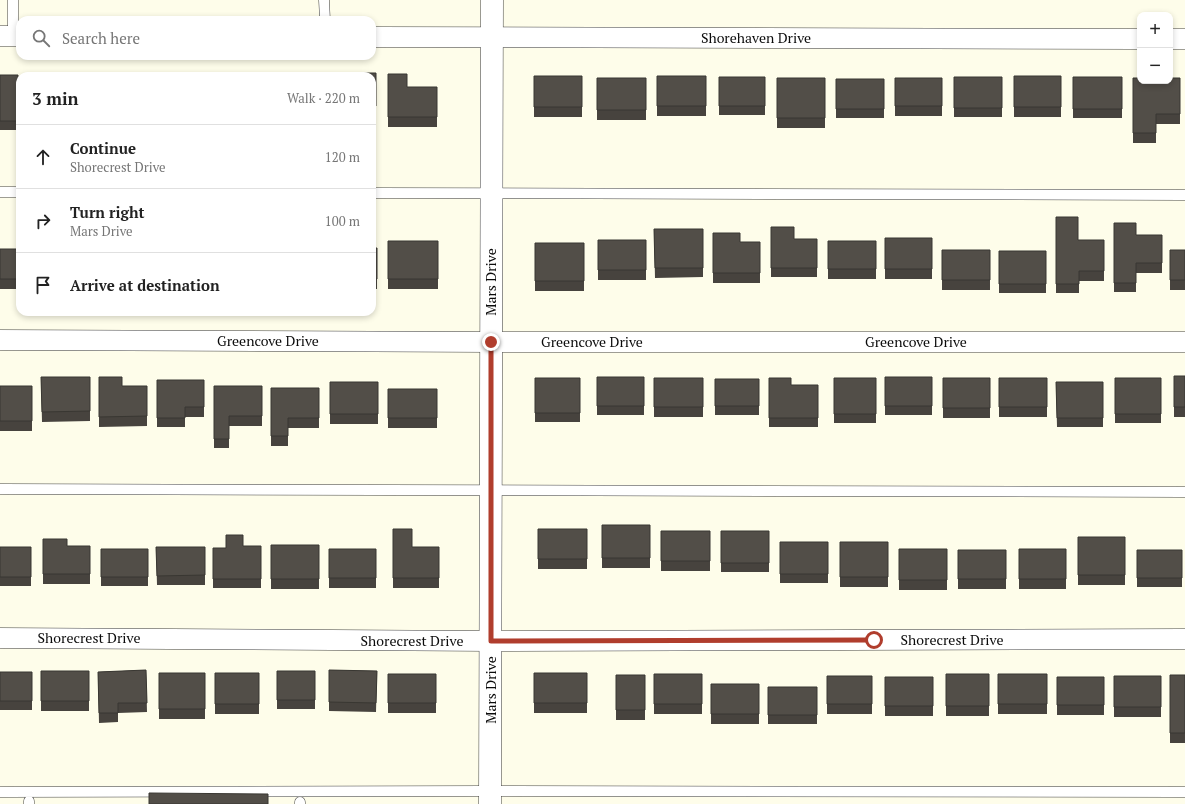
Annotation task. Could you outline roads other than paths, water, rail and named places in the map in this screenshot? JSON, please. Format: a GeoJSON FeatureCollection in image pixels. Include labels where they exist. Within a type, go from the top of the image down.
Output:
{"type":"FeatureCollection","features":[{"type":"Feature","properties":{"kind":"street","name":"Mars Drive"},"geometry":{"type":"LineString","coordinates":[[490,798],[492,0]]}},
{"type":"Feature","properties":{"kind":"street","name":"Shorehaven Drive"},"geometry":{"type":"LineString","coordinates":[[376,37],[1137,39]]}},
{"type":"Feature","properties":{"kind":"street"},"geometry":{"type":"LineString","coordinates":[[1173,39],[1185,39]]}},
{"type":"Feature","properties":{"kind":"street","name":"Greencove Drive"},"geometry":{"type":"LineString","coordinates":[[0,340],[1185,342]]}},
{"type":"Feature","properties":{"kind":"street","name":"Shorecrest Drive"},"geometry":{"type":"LineString","coordinates":[[0,638],[491,641],[1185,639]]}},
{"type":"Feature","properties":{"kind":"lane"},"geometry":{"type":"LineString","coordinates":[[11,36],[13,0]]}},
{"type":"Feature","properties":{"kind":"lane"},"geometry":{"type":"LineString","coordinates":[[324,0],[325,16]]}},
{"type":"Feature","properties":{"kind":"lane"},"geometry":{"type":"LineString","coordinates":[[0,192],[16,192]]}},
{"type":"Feature","properties":{"kind":"lane"},"geometry":{"type":"LineString","coordinates":[[376,193],[1185,195]]}},
{"type":"Feature","properties":{"kind":"lane"},"geometry":{"type":"LineString","coordinates":[[0,489],[1185,492]]}},
{"type":"Feature","properties":{"kind":"lane"},"geometry":{"type":"LineString","coordinates":[[0,792],[490,798],[1185,792]]}}]}
